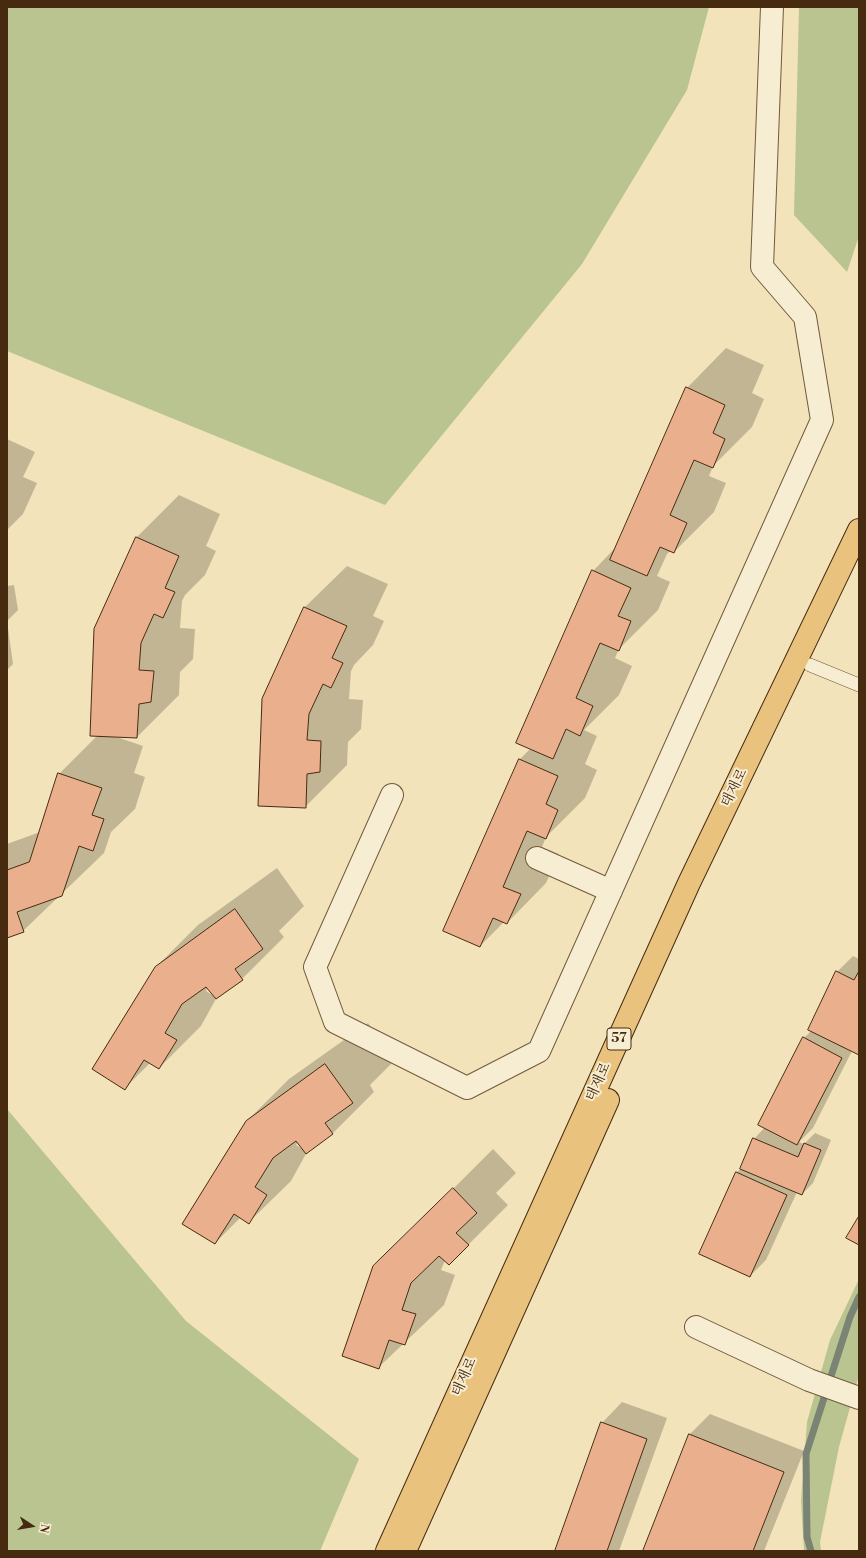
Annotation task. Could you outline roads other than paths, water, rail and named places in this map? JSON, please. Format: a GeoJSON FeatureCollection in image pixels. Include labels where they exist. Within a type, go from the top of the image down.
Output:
{"type":"FeatureCollection","features":[{"type":"Feature","properties":{"kind":"main road","name":"태재로"},"geometry":{"type":"LineString","coordinates":[[387,1551],[689,883],[859,530]]}},
{"type":"Feature","properties":{"kind":"main road","name":"태재로"},"geometry":{"type":"LineString","coordinates":[[405,1551],[703,889],[859,565]]}},
{"type":"Feature","properties":{"kind":"street"},"geometry":{"type":"LineString","coordinates":[[392,795],[315,966],[335,1022],[467,1088],[539,1052],[822,420],[805,317],[762,266],[772,7]]}},
{"type":"Feature","properties":{"kind":"street"},"geometry":{"type":"LineString","coordinates":[[537,858],[611,891]]}},
{"type":"Feature","properties":{"kind":"street"},"geometry":{"type":"LineString","coordinates":[[696,1327],[809,1380],[859,1398]]}},
{"type":"Feature","properties":{"kind":"lane"},"geometry":{"type":"LineString","coordinates":[[810,665],[859,685]]}},
{"type":"Feature","properties":{"kind":"waterway"},"geometry":{"type":"LineString","coordinates":[[811,1551],[807,1537],[806,1454],[850,1317],[859,1297]]}}]}
